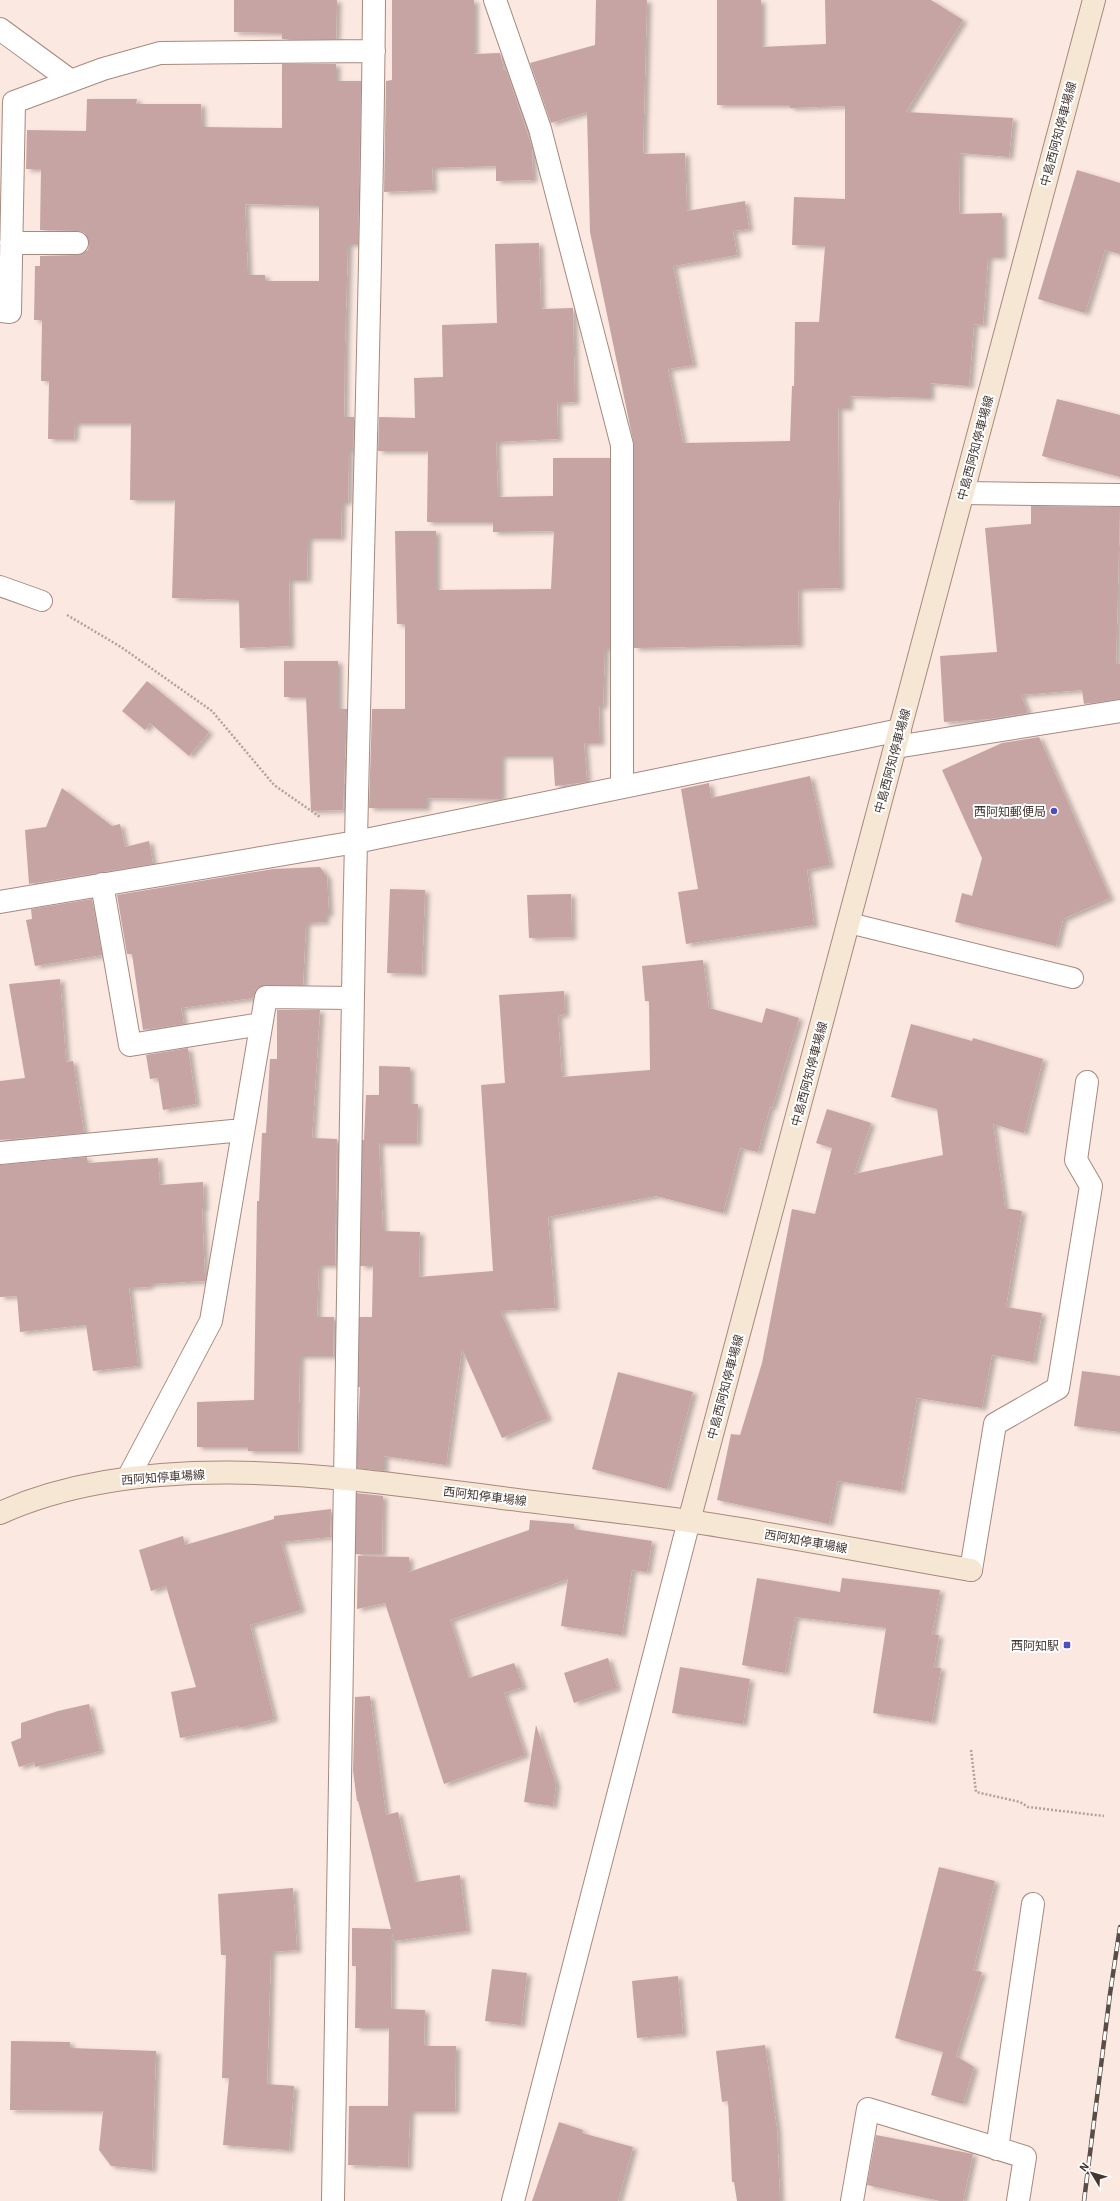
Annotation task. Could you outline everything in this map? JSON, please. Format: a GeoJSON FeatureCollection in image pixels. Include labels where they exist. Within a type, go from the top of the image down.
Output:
{"type":"FeatureCollection","features":[{"type":"Feature","properties":{"kind":"main road","name":"中島西阿知停車場線"},"geometry":{"type":"LineString","coordinates":[[690,1521],[1094,0]]}},
{"type":"Feature","properties":{"kind":"main road","name":"西阿知停車場線"},"geometry":{"type":"LineString","coordinates":[[0,1513],[65,1490],[128,1478],[233,1473],[344,1478],[690,1521],[971,1570]]}},
{"type":"Feature","properties":{"kind":"street"},"geometry":{"type":"LineString","coordinates":[[333,2201],[344,1478],[374,0]]}},
{"type":"Feature","properties":{"kind":"street"},"geometry":{"type":"LineString","coordinates":[[495,0],[540,129],[622,445],[622,786]]}},
{"type":"Feature","properties":{"kind":"street"},"geometry":{"type":"LineString","coordinates":[[0,29],[71,81]]}},
{"type":"Feature","properties":{"kind":"street"},"geometry":{"type":"LineString","coordinates":[[0,311],[10,312],[14,102],[71,81],[160,53],[374,51]]}},
{"type":"Feature","properties":{"kind":"street"},"geometry":{"type":"LineString","coordinates":[[12,243],[77,243]]}},
{"type":"Feature","properties":{"kind":"street"},"geometry":{"type":"LineString","coordinates":[[963,493],[1120,496]]}},
{"type":"Feature","properties":{"kind":"street"},"geometry":{"type":"LineString","coordinates":[[0,902],[356,842],[622,786],[898,738],[1120,711]]}},
{"type":"Feature","properties":{"kind":"street"},"geometry":{"type":"LineString","coordinates":[[102,884],[130,1044],[261,1024]]}},
{"type":"Feature","properties":{"kind":"street"},"geometry":{"type":"LineString","coordinates":[[128,1478],[211,1321],[266,997],[353,998]]}},
{"type":"Feature","properties":{"kind":"street"},"geometry":{"type":"LineString","coordinates":[[971,1570],[995,1424],[1058,1388],[1091,1186],[1076,1160],[1087,1082]]}},
{"type":"Feature","properties":{"kind":"street"},"geometry":{"type":"LineString","coordinates":[[0,1153],[243,1130]]}},
{"type":"Feature","properties":{"kind":"street"},"geometry":{"type":"LineString","coordinates":[[512,2201],[690,1521]]}},
{"type":"Feature","properties":{"kind":"street"},"geometry":{"type":"LineString","coordinates":[[998,2149],[1033,1904]]}},
{"type":"Feature","properties":{"kind":"street"},"geometry":{"type":"LineString","coordinates":[[852,2201],[868,2109],[1025,2157],[1018,2201]]}},
{"type":"Feature","properties":{"kind":"lane"},"geometry":{"type":"LineString","coordinates":[[0,586],[42,601]]}},
{"type":"Feature","properties":{"kind":"lane"},"geometry":{"type":"LineString","coordinates":[[849,923],[1073,978]]}},
{"type":"Feature","properties":{"kind":"path"},"geometry":{"type":"LineString","coordinates":[[42,601],[121,647],[212,711],[274,785],[356,842]]}},
{"type":"Feature","properties":{"kind":"path"},"geometry":{"type":"LineString","coordinates":[[971,1750],[976,1792],[1020,1802],[1028,1807],[1104,1816]]}},
{"type":"Feature","properties":{"kind":"building"},"geometry":{"type":"Polygon","coordinates":[[[234,0],[337,0],[336,39],[282,39],[282,33],[234,32],[234,0]]]}},
{"type":"Feature","properties":{"kind":"building"},"geometry":{"type":"Polygon","coordinates":[[[392,0],[474,0],[474,54],[500,53],[504,70],[506,69],[532,147],[533,180],[496,181],[496,166],[432,168],[433,190],[384,192],[386,81],[392,80],[392,0]]]}},
{"type":"Feature","properties":{"kind":"building"},"geometry":{"type":"Polygon","coordinates":[[[596,0],[647,0],[643,154],[685,153],[687,211],[745,201],[749,229],[733,231],[737,255],[673,266],[693,365],[668,369],[683,443],[790,441],[792,386],[794,386],[795,322],[819,322],[825,246],[792,245],[794,197],[845,199],[845,106],[790,108],[790,105],[717,105],[717,0],[761,0],[761,47],[826,44],[825,0],[931,0],[963,20],[906,112],[1013,118],[1009,157],[960,153],[959,214],[1002,213],[1002,257],[988,257],[983,325],[974,324],[969,386],[930,383],[930,398],[849,396],[849,408],[838,408],[840,588],[798,589],[799,645],[634,648],[634,445],[590,232],[587,112],[551,123],[530,63],[595,45],[596,0]]]}},
{"type":"Feature","properties":{"kind":"building"},"geometry":{"type":"Polygon","coordinates":[[[282,64],[336,64],[336,81],[361,81],[358,244],[348,244],[345,343],[344,417],[354,417],[353,450],[349,450],[348,502],[342,502],[341,538],[308,538],[307,580],[289,580],[290,646],[240,648],[239,600],[172,598],[175,500],[130,500],[131,423],[75,423],[74,439],[48,439],[49,381],[41,381],[42,320],[34,320],[35,266],[40,266],[40,256],[77,255],[88,250],[89,243],[84,232],[40,230],[41,169],[26,169],[27,130],[86,131],[87,99],[137,99],[136,104],[201,104],[202,127],[282,128],[282,64]],[[245,204],[248,275],[265,275],[265,281],[319,281],[319,206],[245,204]]]}},
{"type":"Feature","properties":{"kind":"building"},"geometry":{"type":"Polygon","coordinates":[[[1077,170],[1120,183],[1120,254],[1105,250],[1085,313],[1038,299],[1077,170]]]}},
{"type":"Feature","properties":{"kind":"building"},"geometry":{"type":"Polygon","coordinates":[[[539,243],[541,309],[573,308],[575,402],[557,403],[558,439],[496,442],[498,497],[553,496],[553,458],[610,458],[610,648],[605,648],[603,706],[599,706],[600,743],[584,743],[587,782],[555,786],[553,756],[501,756],[501,799],[426,798],[426,808],[369,808],[372,709],[405,709],[405,624],[397,624],[395,531],[436,531],[436,590],[551,589],[554,531],[493,532],[493,522],[427,522],[428,451],[378,451],[379,417],[415,418],[414,378],[443,377],[442,325],[497,323],[495,244],[539,243]]]}},
{"type":"Feature","properties":{"kind":"building"},"geometry":{"type":"Polygon","coordinates":[[[1057,399],[1120,415],[1120,477],[1042,456],[1057,399]]]}},
{"type":"Feature","properties":{"kind":"building"},"geometry":{"type":"Polygon","coordinates":[[[1031,506],[1120,507],[1116,664],[1120,664],[1120,699],[1084,704],[1082,690],[1021,695],[1028,713],[990,719],[944,722],[940,656],[997,652],[985,528],[1031,524],[1031,506]]]}},
{"type":"Feature","properties":{"kind":"building"},"geometry":{"type":"Polygon","coordinates":[[[284,661],[338,661],[338,709],[347,709],[343,810],[311,811],[306,697],[284,697],[284,661]]]}},
{"type":"Feature","properties":{"kind":"building"},"geometry":{"type":"Polygon","coordinates":[[[147,681],[209,732],[189,756],[150,723],[145,730],[122,711],[147,681]]]}},
{"type":"Feature","properties":{"kind":"building"},"geometry":{"type":"Polygon","coordinates":[[[1039,737],[1110,898],[1063,919],[1056,946],[955,922],[962,893],[972,896],[982,858],[942,770],[1002,743],[1039,737]]]}},
{"type":"Feature","properties":{"kind":"building"},"geometry":{"type":"Polygon","coordinates":[[[810,776],[830,865],[807,870],[814,925],[686,944],[678,892],[698,889],[681,789],[709,783],[711,798],[810,776]]]}},
{"type":"Feature","properties":{"kind":"building"},"geometry":{"type":"Polygon","coordinates":[[[62,788],[112,826],[120,824],[125,847],[149,841],[153,864],[29,884],[25,830],[46,827],[62,788]]]}},
{"type":"Feature","properties":{"kind":"building"},"geometry":{"type":"Polygon","coordinates":[[[320,867],[327,877],[329,914],[325,914],[325,922],[306,923],[303,985],[266,985],[256,989],[253,998],[181,1008],[184,1024],[143,1030],[132,954],[127,954],[117,895],[273,869],[320,867]]]}},
{"type":"Feature","properties":{"kind":"building"},"geometry":{"type":"Polygon","coordinates":[[[390,889],[425,890],[422,974],[387,973],[390,889]]]}},
{"type":"Feature","properties":{"kind":"building"},"geometry":{"type":"Polygon","coordinates":[[[571,894],[572,937],[529,938],[527,895],[571,894]]]}},
{"type":"Feature","properties":{"kind":"building"},"geometry":{"type":"Polygon","coordinates":[[[92,899],[102,955],[35,966],[26,920],[32,919],[31,909],[92,899]]]}},
{"type":"Feature","properties":{"kind":"building"},"geometry":{"type":"Polygon","coordinates":[[[703,960],[709,1008],[762,1023],[766,1008],[799,1018],[772,1108],[770,1107],[758,1152],[740,1148],[723,1213],[656,1196],[548,1217],[555,1308],[500,1311],[548,1418],[502,1438],[462,1349],[446,1465],[384,1456],[384,1471],[356,1468],[360,1387],[358,1387],[359,1317],[372,1317],[373,1266],[360,1266],[362,1140],[364,1140],[366,1095],[379,1095],[379,1066],[410,1067],[410,1104],[418,1104],[417,1143],[379,1143],[383,1231],[420,1232],[419,1277],[493,1271],[481,1085],[505,1083],[499,995],[564,991],[565,1014],[558,1016],[562,1077],[650,1070],[649,1001],[645,1001],[642,966],[703,960]]]}},
{"type":"Feature","properties":{"kind":"building"},"geometry":{"type":"Polygon","coordinates":[[[60,979],[66,1062],[73,1061],[84,1133],[0,1140],[0,1081],[25,1078],[9,984],[60,979]]]}},
{"type":"Feature","properties":{"kind":"building"},"geometry":{"type":"Polygon","coordinates":[[[277,1010],[320,1010],[312,1138],[337,1139],[335,1265],[319,1265],[317,1317],[334,1317],[333,1356],[300,1356],[298,1451],[248,1451],[248,1447],[197,1447],[197,1402],[254,1400],[257,1201],[259,1201],[262,1133],[266,1133],[270,1059],[277,1059],[277,1010]]]}},
{"type":"Feature","properties":{"kind":"building"},"geometry":{"type":"Polygon","coordinates":[[[911,1024],[972,1041],[973,1038],[1043,1059],[1024,1133],[993,1124],[1005,1208],[1022,1211],[1006,1307],[1042,1313],[1033,1362],[992,1355],[982,1408],[917,1398],[901,1491],[838,1481],[829,1524],[717,1500],[731,1434],[740,1435],[762,1363],[792,1209],[815,1214],[832,1148],[816,1143],[827,1109],[871,1123],[854,1174],[943,1155],[937,1109],[891,1097],[911,1024]]]}},
{"type":"Feature","properties":{"kind":"building"},"geometry":{"type":"Polygon","coordinates":[[[188,1048],[196,1104],[163,1110],[158,1078],[150,1079],[146,1055],[188,1048]]]}},
{"type":"Feature","properties":{"kind":"building"},"geometry":{"type":"Polygon","coordinates":[[[87,1157],[88,1163],[158,1158],[160,1185],[203,1182],[204,1208],[202,1208],[205,1281],[149,1284],[149,1287],[129,1288],[138,1366],[93,1371],[86,1325],[20,1332],[17,1296],[0,1297],[0,1165],[87,1157]]]}},
{"type":"Feature","properties":{"kind":"building"},"geometry":{"type":"Polygon","coordinates":[[[1082,1371],[1120,1376],[1120,1432],[1074,1426],[1082,1371]]]}},
{"type":"Feature","properties":{"kind":"building"},"geometry":{"type":"Polygon","coordinates":[[[618,1372],[693,1392],[667,1489],[592,1469],[618,1372]]]}},
{"type":"Feature","properties":{"kind":"building"},"geometry":{"type":"Polygon","coordinates":[[[356,1493],[383,1496],[382,1554],[355,1554],[356,1493]]]}},
{"type":"Feature","properties":{"kind":"building"},"geometry":{"type":"Polygon","coordinates":[[[331,1509],[330,1537],[281,1542],[301,1610],[250,1625],[274,1719],[239,1728],[238,1726],[180,1738],[171,1692],[196,1687],[166,1586],[151,1591],[139,1550],[183,1536],[185,1545],[274,1519],[274,1516],[331,1509]]]}},
{"type":"Feature","properties":{"kind":"building"},"geometry":{"type":"Polygon","coordinates":[[[530,1520],[574,1524],[574,1529],[652,1541],[647,1572],[632,1570],[622,1635],[561,1626],[568,1579],[450,1620],[469,1678],[514,1663],[523,1687],[504,1693],[525,1755],[444,1784],[385,1603],[357,1609],[358,1556],[409,1557],[409,1572],[529,1530],[530,1520]]]}},
{"type":"Feature","properties":{"kind":"building"},"geometry":{"type":"Polygon","coordinates":[[[757,1578],[840,1592],[842,1578],[940,1590],[932,1634],[939,1635],[934,1667],[941,1668],[932,1722],[873,1713],[886,1628],[795,1617],[785,1673],[742,1665],[757,1578]]]}},
{"type":"Feature","properties":{"kind":"building"},"geometry":{"type":"Polygon","coordinates":[[[608,1658],[617,1688],[574,1703],[564,1673],[608,1658]]]}},
{"type":"Feature","properties":{"kind":"building"},"geometry":{"type":"Polygon","coordinates":[[[680,1667],[750,1679],[743,1724],[672,1713],[680,1667]]]}},
{"type":"Feature","properties":{"kind":"building"},"geometry":{"type":"Polygon","coordinates":[[[370,1696],[386,1815],[398,1812],[415,1882],[460,1875],[467,1931],[394,1941],[392,1933],[391,2009],[425,2010],[424,2046],[456,2046],[455,2111],[410,2111],[408,2167],[348,2165],[349,2106],[388,2106],[389,2028],[355,2028],[356,1966],[352,1966],[352,1928],[391,1929],[357,1801],[353,1771],[355,1697],[370,1696]]]}},
{"type":"Feature","properties":{"kind":"building"},"geometry":{"type":"Polygon","coordinates":[[[89,1704],[100,1751],[35,1767],[34,1762],[19,1767],[11,1742],[21,1738],[21,1723],[58,1711],[89,1704]]]}},
{"type":"Feature","properties":{"kind":"building"},"geometry":{"type":"Polygon","coordinates":[[[536,1725],[556,1784],[553,1806],[524,1802],[536,1725]]]}},
{"type":"Feature","properties":{"kind":"building"},"geometry":{"type":"Polygon","coordinates":[[[939,1867],[995,1881],[973,1970],[982,1972],[956,2056],[974,2067],[963,2104],[931,2095],[943,2052],[895,2038],[939,1867]]]}},
{"type":"Feature","properties":{"kind":"building"},"geometry":{"type":"Polygon","coordinates":[[[293,1888],[297,1950],[271,1952],[267,2084],[294,2086],[289,2150],[223,2145],[229,2078],[222,2078],[226,1955],[221,1955],[218,1894],[293,1888]]]}},
{"type":"Feature","properties":{"kind":"building"},"geometry":{"type":"Polygon","coordinates":[[[492,1969],[527,1973],[521,2025],[485,2021],[492,1969]]]}},
{"type":"Feature","properties":{"kind":"building"},"geometry":{"type":"Polygon","coordinates":[[[678,1976],[683,2034],[637,2038],[632,1981],[678,1976]]]}},
{"type":"Feature","properties":{"kind":"building"},"geometry":{"type":"Polygon","coordinates":[[[11,2041],[70,2042],[70,2048],[156,2051],[152,2170],[111,2166],[99,2150],[103,2111],[10,2110],[11,2041]]]}},
{"type":"Feature","properties":{"kind":"building"},"geometry":{"type":"Polygon","coordinates":[[[765,2045],[777,2130],[780,2201],[737,2201],[734,2182],[732,2182],[728,2101],[722,2102],[716,2051],[765,2045]]]}},
{"type":"Feature","properties":{"kind":"building"},"geometry":{"type":"Polygon","coordinates":[[[559,2122],[583,2130],[582,2133],[633,2147],[618,2201],[532,2201],[559,2122]]]}},
{"type":"Feature","properties":{"kind":"building"},"geometry":{"type":"Polygon","coordinates":[[[876,2135],[973,2154],[963,2201],[940,2201],[867,2185],[876,2135]]]}},
{"type":"Feature","properties":{"kind":"railway"},"geometry":{"type":"LineString","coordinates":[[1084,2201],[1120,1927]]}},
{"type":"Feature","properties":{"kind":"place","name":"西阿知郵便局"},"geometry":{"type":"Point","coordinates":[1054,811]}},
{"type":"Feature","properties":{"kind":"place","name":"西阿知駅"},"geometry":{"type":"Point","coordinates":[1067,1645]}}]}
